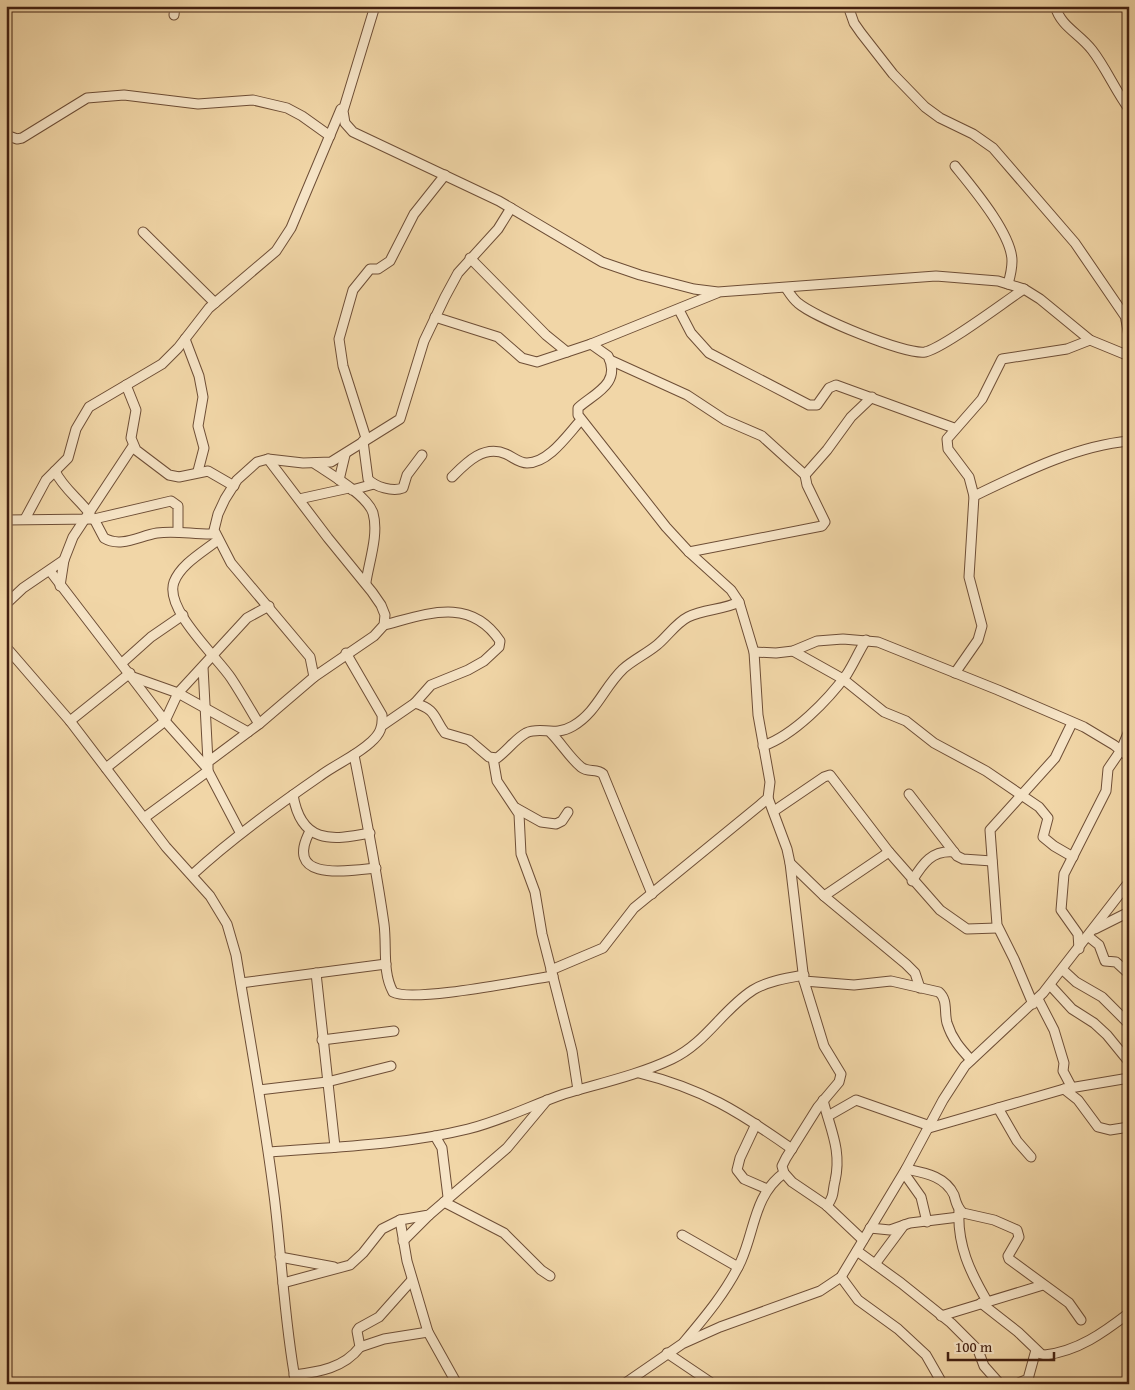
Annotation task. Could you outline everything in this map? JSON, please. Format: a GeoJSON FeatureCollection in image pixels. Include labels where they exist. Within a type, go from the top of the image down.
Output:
{"type":"FeatureCollection","features":[{"type":"Feature","properties":{"kind":"street"},"geometry":{"type":"LineString","coordinates":[[375,6],[348,96],[343,116],[345,123],[353,132],[511,208],[602,262],[667,283],[718,292],[936,276],[1008,284],[1024,289],[1040,299],[1090,340],[1129,356]]}},
{"type":"Feature","properties":{"kind":"street"},"geometry":{"type":"LineString","coordinates":[[848,6],[854,23],[907,91],[940,118],[973,134],[993,148],[1087,258],[1128,321],[1129,336]]}},
{"type":"Feature","properties":{"kind":"street"},"geometry":{"type":"LineString","coordinates":[[1055,6],[1063,24],[1091,48],[1113,87],[1129,109]]}},
{"type":"Feature","properties":{"kind":"street"},"geometry":{"type":"LineString","coordinates":[[6,135],[17,139],[22,138],[87,98],[124,95],[198,104],[252,100],[287,108],[330,136]]}},
{"type":"Feature","properties":{"kind":"street"},"geometry":{"type":"LineString","coordinates":[[25,520],[39,490],[68,458],[76,429],[89,407],[162,364],[215,303],[266,260],[284,241],[348,96]]}},
{"type":"Feature","properties":{"kind":"street"},"geometry":{"type":"LineString","coordinates":[[955,166],[978,194],[1008,244],[1012,262],[1008,284]]}},
{"type":"Feature","properties":{"kind":"street"},"geometry":{"type":"LineString","coordinates":[[422,455],[407,475],[402,489],[390,489],[374,484],[366,476],[365,440],[343,366],[339,338],[346,312],[358,281],[370,269],[385,266],[390,261],[414,214],[445,175]]}},
{"type":"Feature","properties":{"kind":"street"},"geometry":{"type":"LineString","coordinates":[[314,677],[310,657],[231,563],[216,537],[214,524],[218,514],[234,486],[256,462],[268,459],[314,463],[332,462],[402,417],[424,341],[435,317],[458,273],[498,229],[511,208]]}},
{"type":"Feature","properties":{"kind":"street"},"geometry":{"type":"LineString","coordinates":[[144,232],[215,303]]}},
{"type":"Feature","properties":{"kind":"street"},"geometry":{"type":"LineString","coordinates":[[470,258],[546,335],[567,352]]}},
{"type":"Feature","properties":{"kind":"street"},"geometry":{"type":"LineString","coordinates":[[786,288],[799,304],[848,330],[907,349],[924,352],[945,341],[1024,289]]}},
{"type":"Feature","properties":{"kind":"street"},"geometry":{"type":"LineString","coordinates":[[435,317],[498,337],[516,354],[528,361],[537,362],[591,344],[679,310],[718,292]]}},
{"type":"Feature","properties":{"kind":"street"},"geometry":{"type":"LineString","coordinates":[[679,310],[691,333],[709,353],[809,405],[817,405],[832,385],[872,397],[954,428]]}},
{"type":"Feature","properties":{"kind":"street"},"geometry":{"type":"LineString","coordinates":[[185,339],[199,376],[203,397],[198,426],[204,448],[198,471]]}},
{"type":"Feature","properties":{"kind":"street"},"geometry":{"type":"LineString","coordinates":[[954,673],[978,640],[982,626],[969,577],[974,496],[966,471],[948,449],[947,440],[954,428],[982,399],[1002,359],[1067,349],[1090,340]]}},
{"type":"Feature","properties":{"kind":"street"},"geometry":{"type":"LineString","coordinates":[[591,344],[605,352],[610,360],[611,371],[603,390],[578,408],[581,420],[618,463],[641,497],[689,552],[722,581],[739,602],[754,652],[763,746],[770,782],[768,798],[774,811],[790,863],[804,978],[824,1046],[841,1074],[839,1082],[823,1100],[782,1166],[784,1173],[792,1182],[826,1206],[863,1240]]}},
{"type":"Feature","properties":{"kind":"street"},"geometry":{"type":"LineString","coordinates":[[610,360],[679,391],[725,420],[762,436],[805,475],[807,485],[825,522],[822,526],[784,535],[721,544],[689,552]]}},
{"type":"Feature","properties":{"kind":"street"},"geometry":{"type":"LineString","coordinates":[[60,586],[64,560],[73,537],[90,517],[133,446],[131,432],[136,410],[126,385]]}},
{"type":"Feature","properties":{"kind":"street"},"geometry":{"type":"LineString","coordinates":[[805,475],[828,450],[851,417],[872,397]]}},
{"type":"Feature","properties":{"kind":"street"},"geometry":{"type":"LineString","coordinates":[[452,477],[468,461],[483,453],[494,451],[504,453],[518,461],[528,463],[540,459],[550,452],[581,420]]}},
{"type":"Feature","properties":{"kind":"street"},"geometry":{"type":"LineString","coordinates":[[974,496],[1053,461],[1103,445],[1129,442]]}},
{"type":"Feature","properties":{"kind":"street"},"geometry":{"type":"LineString","coordinates":[[133,446],[156,466],[170,475],[179,477],[198,471],[212,472],[234,486]]}},
{"type":"Feature","properties":{"kind":"street"},"geometry":{"type":"LineString","coordinates":[[339,480],[345,455]]}},
{"type":"Feature","properties":{"kind":"street"},"geometry":{"type":"LineString","coordinates":[[268,459],[366,582],[381,605],[385,615],[384,625]]}},
{"type":"Feature","properties":{"kind":"street"},"geometry":{"type":"LineString","coordinates":[[314,463],[351,489],[371,509],[374,520],[366,582]]}},
{"type":"Feature","properties":{"kind":"street"},"geometry":{"type":"LineString","coordinates":[[56,472],[64,485],[79,500],[104,538],[117,543],[156,534],[178,532],[216,537]]}},
{"type":"Feature","properties":{"kind":"street"},"geometry":{"type":"LineString","coordinates":[[299,500],[374,484]]}},
{"type":"Feature","properties":{"kind":"street"},"geometry":{"type":"LineString","coordinates":[[7,518],[25,520],[90,517],[174,501],[178,506],[178,532]]}},
{"type":"Feature","properties":{"kind":"street"},"geometry":{"type":"LineString","coordinates":[[216,537],[187,564],[173,584],[172,594],[183,615],[231,677],[259,724]]}},
{"type":"Feature","properties":{"kind":"street"},"geometry":{"type":"LineString","coordinates":[[6,604],[23,588],[64,560]]}},
{"type":"Feature","properties":{"kind":"street"},"geometry":{"type":"LineString","coordinates":[[50,571],[132,675],[165,721],[208,767],[240,832]]}},
{"type":"Feature","properties":{"kind":"street"},"geometry":{"type":"LineString","coordinates":[[493,758],[502,754],[526,733],[539,730],[551,733],[563,731],[583,719],[598,704],[623,669],[656,646],[684,620],[722,610],[739,602]]}},
{"type":"Feature","properties":{"kind":"street"},"geometry":{"type":"LineString","coordinates":[[106,768],[165,721],[178,693],[247,618],[269,606]]}},
{"type":"Feature","properties":{"kind":"street"},"geometry":{"type":"LineString","coordinates":[[144,818],[208,767],[314,677],[374,636],[384,625],[421,615],[459,611],[479,621],[500,641],[499,647],[484,661],[463,673],[432,685],[415,703],[383,725],[371,742],[240,832],[192,875]]}},
{"type":"Feature","properties":{"kind":"street"},"geometry":{"type":"LineString","coordinates":[[122,663],[151,637],[183,615]]}},
{"type":"Feature","properties":{"kind":"street"},"geometry":{"type":"LineString","coordinates":[[754,652],[776,653],[794,650],[817,641],[852,639],[878,642],[1099,735],[1129,757]]}},
{"type":"Feature","properties":{"kind":"street"},"geometry":{"type":"LineString","coordinates":[[852,639],[858,654]]}},
{"type":"Feature","properties":{"kind":"street"},"geometry":{"type":"LineString","coordinates":[[763,746],[788,733],[843,679],[866,640]]}},
{"type":"Feature","properties":{"kind":"street"},"geometry":{"type":"LineString","coordinates":[[6,647],[70,721],[166,846],[210,896],[227,924],[236,955],[269,1152],[295,1380],[328,1370],[351,1356],[360,1347],[384,1339],[428,1332]]}},
{"type":"Feature","properties":{"kind":"street"},"geometry":{"type":"LineString","coordinates":[[794,650],[843,679],[884,712],[910,724],[934,743],[971,762],[1038,807],[1048,818],[1043,837],[1073,857]]}},
{"type":"Feature","properties":{"kind":"street"},"geometry":{"type":"LineString","coordinates":[[346,654],[377,704],[383,725]]}},
{"type":"Feature","properties":{"kind":"street"},"geometry":{"type":"LineString","coordinates":[[203,667],[207,711],[208,767]]}},
{"type":"Feature","properties":{"kind":"street"},"geometry":{"type":"LineString","coordinates":[[70,721],[132,675]]}},
{"type":"Feature","properties":{"kind":"street"},"geometry":{"type":"LineString","coordinates":[[132,675],[178,693],[207,711],[248,732]]}},
{"type":"Feature","properties":{"kind":"street"},"geometry":{"type":"LineString","coordinates":[[415,703],[427,706],[433,712],[445,733],[469,740],[493,758],[498,781],[508,799],[516,808],[548,824],[562,821],[568,812]]}},
{"type":"Feature","properties":{"kind":"street"},"geometry":{"type":"LineString","coordinates":[[1072,723],[1055,758],[991,827],[998,928],[1036,1001],[1054,1030],[1064,1063],[1063,1071],[1068,1089],[1098,1127],[1110,1130],[1129,1127]]}},
{"type":"Feature","properties":{"kind":"street"},"geometry":{"type":"LineString","coordinates":[[1079,949],[1078,934],[1061,910],[1064,874],[1106,790],[1110,764],[1120,750],[1129,731]]}},
{"type":"Feature","properties":{"kind":"street"},"geometry":{"type":"LineString","coordinates":[[551,733],[579,766],[603,774],[652,894]]}},
{"type":"Feature","properties":{"kind":"street"},"geometry":{"type":"LineString","coordinates":[[354,754],[376,868],[384,928],[386,964],[391,988],[398,995],[468,992],[552,973],[603,948],[627,915],[768,798]]}},
{"type":"Feature","properties":{"kind":"street"},"geometry":{"type":"LineString","coordinates":[[774,811],[824,777],[830,775],[889,852],[940,910],[962,927],[972,931],[998,928]]}},
{"type":"Feature","properties":{"kind":"street"},"geometry":{"type":"LineString","coordinates":[[909,794],[954,852],[962,859],[992,861]]}},
{"type":"Feature","properties":{"kind":"street"},"geometry":{"type":"LineString","coordinates":[[293,795],[298,814],[310,831],[321,837],[335,839],[370,834]]}},
{"type":"Feature","properties":{"kind":"street"},"geometry":{"type":"LineString","coordinates":[[516,808],[521,854],[535,892],[552,973],[572,1051],[578,1090]]}},
{"type":"Feature","properties":{"kind":"street"},"geometry":{"type":"LineString","coordinates":[[310,831],[304,842],[302,852],[309,864],[316,869],[342,872],[376,868]]}},
{"type":"Feature","properties":{"kind":"street"},"geometry":{"type":"LineString","coordinates":[[912,880],[930,857],[945,851],[954,852]]}},
{"type":"Feature","properties":{"kind":"street"},"geometry":{"type":"LineString","coordinates":[[824,896],[889,852]]}},
{"type":"Feature","properties":{"kind":"street"},"geometry":{"type":"LineString","coordinates":[[790,863],[824,896],[906,964],[915,973],[920,988]]}},
{"type":"Feature","properties":{"kind":"street"},"geometry":{"type":"LineString","coordinates":[[624,1384],[682,1344],[720,1327],[820,1291],[841,1277],[905,1171],[952,1085],[971,1060],[1036,1001],[1050,985],[1095,929],[1129,882]]}},
{"type":"Feature","properties":{"kind":"street"},"geometry":{"type":"LineString","coordinates":[[1095,929],[1129,912]]}},
{"type":"Feature","properties":{"kind":"street"},"geometry":{"type":"LineString","coordinates":[[1088,937],[1099,945],[1105,961],[1116,962],[1129,974]]}},
{"type":"Feature","properties":{"kind":"street"},"geometry":{"type":"LineString","coordinates":[[241,983],[386,964]]}},
{"type":"Feature","properties":{"kind":"street"},"geometry":{"type":"LineString","coordinates":[[1063,970],[1076,982],[1102,997],[1127,1022]]}},
{"type":"Feature","properties":{"kind":"street"},"geometry":{"type":"LineString","coordinates":[[316,973],[335,1147]]}},
{"type":"Feature","properties":{"kind":"street"},"geometry":{"type":"LineString","coordinates":[[269,1152],[380,1145],[451,1133],[495,1121],[578,1090],[639,1073],[687,1051],[753,990],[768,983],[804,978],[854,984],[891,981],[942,994],[951,1033],[958,1046],[971,1060]]}},
{"type":"Feature","properties":{"kind":"street"},"geometry":{"type":"LineString","coordinates":[[1050,985],[1072,1009],[1094,1023],[1107,1035],[1129,1062]]}},
{"type":"Feature","properties":{"kind":"street"},"geometry":{"type":"LineString","coordinates":[[322,1040],[394,1031]]}},
{"type":"Feature","properties":{"kind":"street"},"geometry":{"type":"LineString","coordinates":[[259,1090],[327,1082],[392,1066]]}},
{"type":"Feature","properties":{"kind":"street"},"geometry":{"type":"LineString","coordinates":[[639,1073],[675,1082],[707,1095],[756,1124],[792,1149]]}},
{"type":"Feature","properties":{"kind":"street"},"geometry":{"type":"LineString","coordinates":[[828,1116],[856,1100],[930,1127],[1068,1089],[1129,1078]]}},
{"type":"Feature","properties":{"kind":"street"},"geometry":{"type":"LineString","coordinates":[[403,1241],[446,1199],[507,1148],[548,1100]]}},
{"type":"Feature","properties":{"kind":"street"},"geometry":{"type":"LineString","coordinates":[[823,1100],[835,1135],[838,1164],[835,1193],[826,1206]]}},
{"type":"Feature","properties":{"kind":"street"},"geometry":{"type":"LineString","coordinates":[[998,1108],[1017,1141],[1030,1157]]}},
{"type":"Feature","properties":{"kind":"street"},"geometry":{"type":"LineString","coordinates":[[756,1124],[740,1158],[737,1170],[744,1179],[767,1190]]}},
{"type":"Feature","properties":{"kind":"street"},"geometry":{"type":"LineString","coordinates":[[442,1148],[451,1133]]}},
{"type":"Feature","properties":{"kind":"street"},"geometry":{"type":"LineString","coordinates":[[435,1136],[442,1148],[446,1199]]}},
{"type":"Feature","properties":{"kind":"street"},"geometry":{"type":"LineString","coordinates":[[905,1171],[939,1178],[949,1188],[959,1214],[963,1252],[984,1302],[1036,1350],[1045,1355],[1055,1354],[1085,1343],[1098,1336],[1129,1313]]}},
{"type":"Feature","properties":{"kind":"street"},"geometry":{"type":"LineString","coordinates":[[905,1171],[921,1197],[927,1222]]}},
{"type":"Feature","properties":{"kind":"street"},"geometry":{"type":"LineString","coordinates":[[682,1344],[708,1314],[738,1267],[758,1208],[767,1190],[784,1173]]}},
{"type":"Feature","properties":{"kind":"street"},"geometry":{"type":"LineString","coordinates":[[446,1199],[504,1233],[541,1270],[550,1276]]}},
{"type":"Feature","properties":{"kind":"street"},"geometry":{"type":"LineString","coordinates":[[870,1228],[890,1230],[904,1225],[927,1222],[959,1214],[994,1220],[1017,1230],[1019,1237],[1008,1256],[1009,1259],[1069,1303],[1081,1320]]}},
{"type":"Feature","properties":{"kind":"street"},"geometry":{"type":"LineString","coordinates":[[283,1283],[350,1265],[357,1260],[377,1234],[400,1220],[429,1215]]}},
{"type":"Feature","properties":{"kind":"street"},"geometry":{"type":"LineString","coordinates":[[400,1220],[412,1280],[428,1332],[457,1384]]}},
{"type":"Feature","properties":{"kind":"street"},"geometry":{"type":"LineString","coordinates":[[875,1264],[904,1225]]}},
{"type":"Feature","properties":{"kind":"street"},"geometry":{"type":"LineString","coordinates":[[682,1235],[738,1267]]}},
{"type":"Feature","properties":{"kind":"street"},"geometry":{"type":"LineString","coordinates":[[857,1251],[941,1316],[974,1345],[987,1371],[1000,1384]]}},
{"type":"Feature","properties":{"kind":"street"},"geometry":{"type":"LineString","coordinates":[[280,1257],[337,1267]]}},
{"type":"Feature","properties":{"kind":"street"},"geometry":{"type":"LineString","coordinates":[[841,1277],[858,1300],[898,1329],[926,1355],[942,1383]]}},
{"type":"Feature","properties":{"kind":"street"},"geometry":{"type":"LineString","coordinates":[[360,1347],[357,1331],[359,1328],[379,1317],[412,1280]]}},
{"type":"Feature","properties":{"kind":"street"},"geometry":{"type":"LineString","coordinates":[[941,1316],[1043,1285]]}},
{"type":"Feature","properties":{"kind":"street"},"geometry":{"type":"LineString","coordinates":[[1016,1384],[1028,1379],[1036,1350]]}},
{"type":"Feature","properties":{"kind":"street"},"geometry":{"type":"LineString","coordinates":[[668,1353],[713,1384]]}}]}
